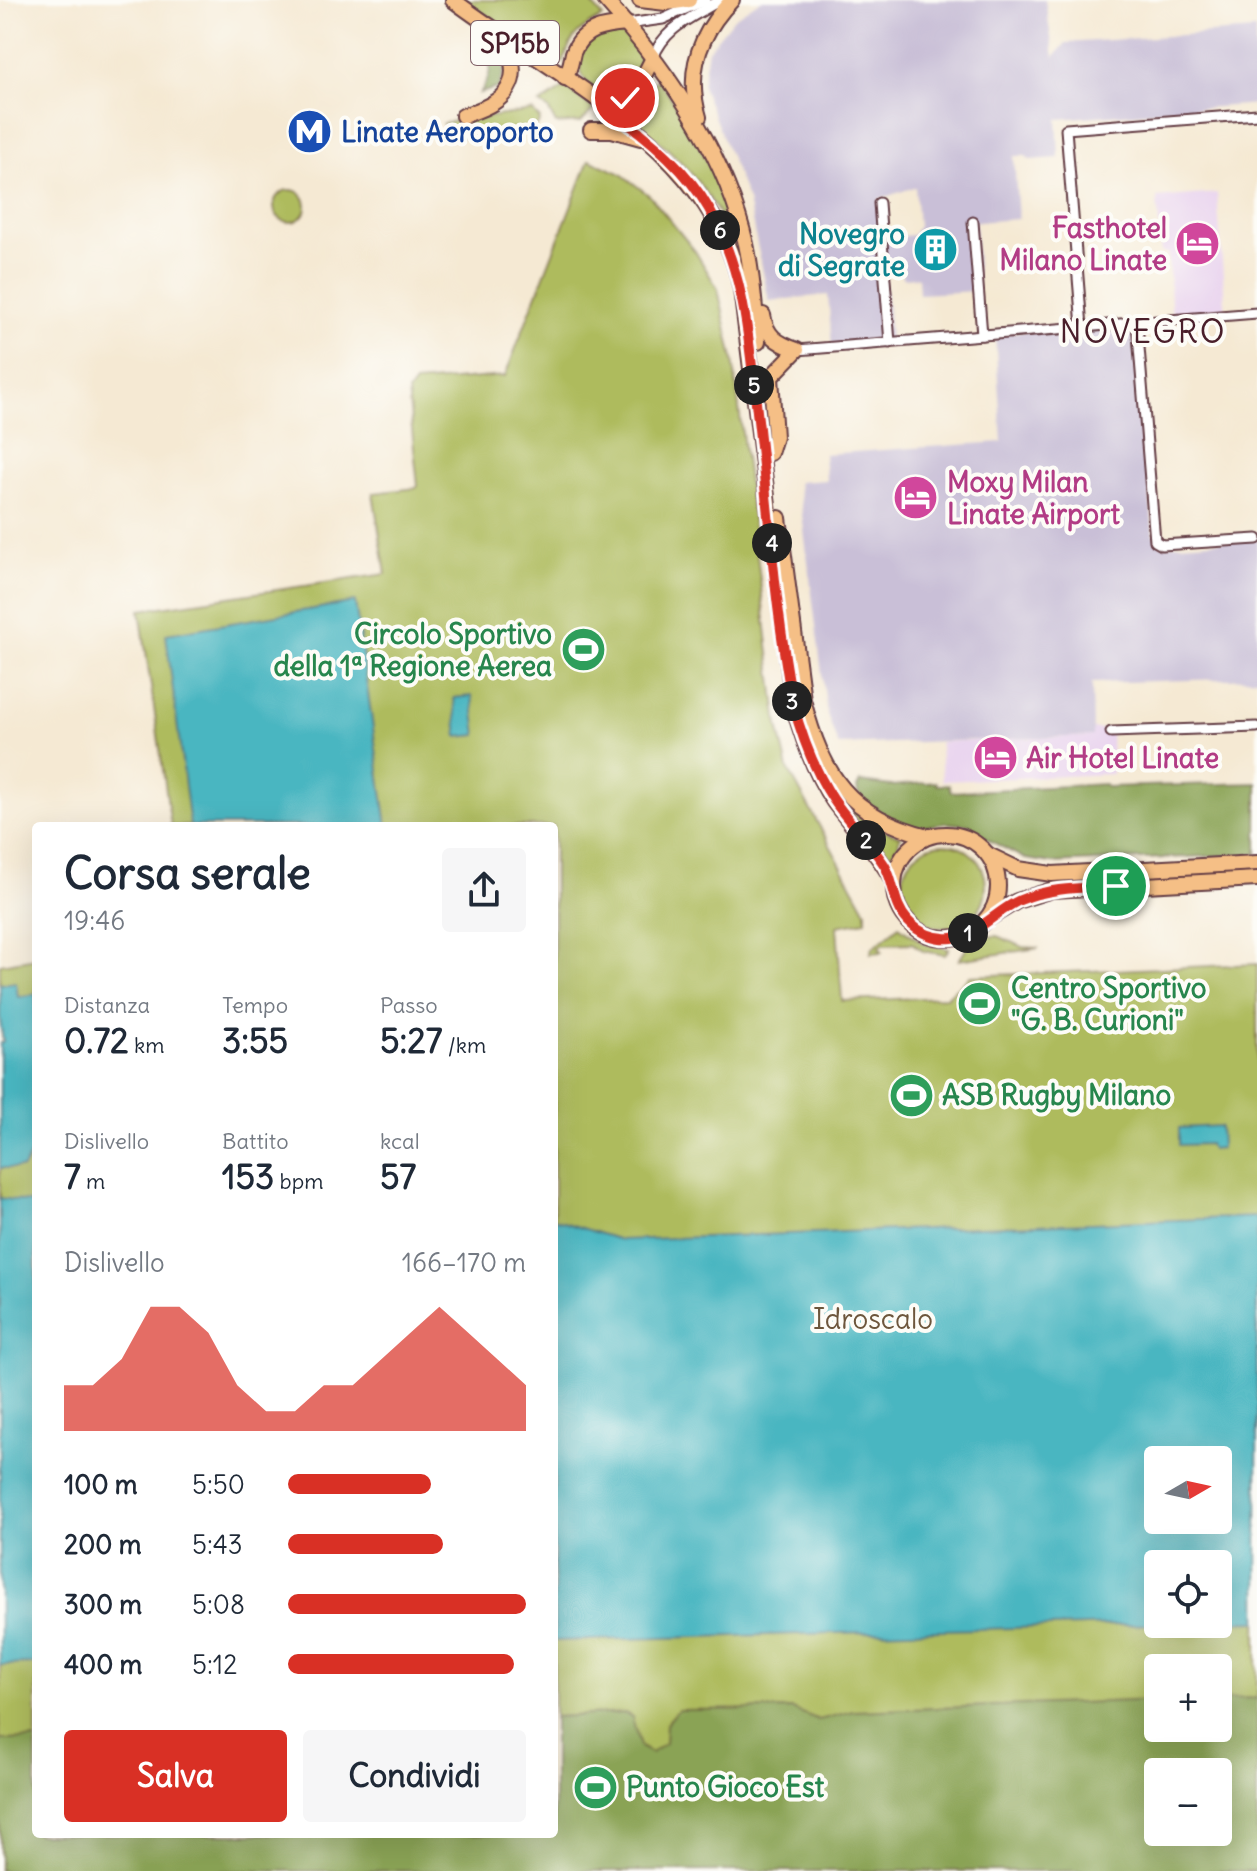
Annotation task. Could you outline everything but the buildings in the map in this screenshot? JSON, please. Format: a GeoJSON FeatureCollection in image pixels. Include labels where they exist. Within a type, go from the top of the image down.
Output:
{"type":"FeatureCollection","features":[{"type":"Feature","properties":{"kind":"main road"},"geometry":{"type":"LineString","coordinates":[[605,0],[627,24],[686,104],[737,214],[757,276],[765,327],[782,345],[797,350]]}},
{"type":"Feature","properties":{"kind":"main road"},"geometry":{"type":"LineString","coordinates":[[640,0],[666,3],[689,0]]}},
{"type":"Feature","properties":{"kind":"main road"},"geometry":{"type":"LineString","coordinates":[[718,170],[696,107],[693,76],[705,33],[732,0]]}},
{"type":"Feature","properties":{"kind":"main road"},"geometry":{"type":"LineString","coordinates":[[459,4],[507,47],[514,71],[510,87],[504,94],[492,104],[463,116]]}},
{"type":"Feature","properties":{"kind":"main road","name":"SP15b"},"geometry":{"type":"LineString","coordinates":[[459,4],[565,78],[658,149],[706,203],[725,241],[739,280],[748,337],[787,675],[800,730],[821,780],[880,858],[894,883],[902,915],[919,931],[930,936],[953,938],[964,935],[1017,901],[1052,890],[1257,879]]}},
{"type":"Feature","properties":{"kind":"main road","name":"SP15b"},"geometry":{"type":"LineString","coordinates":[[565,78],[575,48],[584,36],[601,27],[627,24]]}},
{"type":"Feature","properties":{"kind":"main road"},"geometry":{"type":"LineString","coordinates":[[606,108],[637,89],[653,58]]}},
{"type":"Feature","properties":{"kind":"main road"},"geometry":{"type":"LineString","coordinates":[[591,130],[630,134],[658,149]]}},
{"type":"Feature","properties":{"kind":"main road"},"geometry":{"type":"LineString","coordinates":[[746,246],[799,675],[806,712],[819,750],[837,784],[854,803],[883,822],[928,836],[957,834],[1018,869],[1052,874],[1257,863]]}},
{"type":"Feature","properties":{"kind":"main road"},"geometry":{"type":"LineString","coordinates":[[770,453],[775,437],[771,377],[797,350]]}},
{"type":"Feature","properties":{"kind":"main road"},"geometry":{"type":"LineString","coordinates":[[894,883],[904,854],[928,836]]}},
{"type":"Feature","properties":{"kind":"main road"},"geometry":{"type":"LineString","coordinates":[[986,920],[998,890],[998,878],[989,855]]}},
{"type":"Feature","properties":{"kind":"street"},"geometry":{"type":"LineString","coordinates":[[627,24],[663,19],[706,0]]}},
{"type":"Feature","properties":{"kind":"street"},"geometry":{"type":"LineString","coordinates":[[653,58],[672,29],[720,0]]}},
{"type":"Feature","properties":{"kind":"street"},"geometry":{"type":"LineString","coordinates":[[1082,327],[1066,129],[1257,114]]}},
{"type":"Feature","properties":{"kind":"street"},"geometry":{"type":"LineString","coordinates":[[879,203],[890,343]]}},
{"type":"Feature","properties":{"kind":"street"},"geometry":{"type":"LineString","coordinates":[[973,222],[982,335]]}},
{"type":"Feature","properties":{"kind":"street"},"geometry":{"type":"LineString","coordinates":[[797,350],[1257,313]]}},
{"type":"Feature","properties":{"kind":"street"},"geometry":{"type":"LineString","coordinates":[[1137,323],[1155,541],[1162,545],[1257,539]]}},
{"type":"Feature","properties":{"kind":"street"},"geometry":{"type":"LineString","coordinates":[[1111,732],[1257,727]]}},
{"type":"Feature","properties":{"kind":"shaded area"},"geometry":{"type":"Polygon","coordinates":[[[761,0],[1045,0],[1054,57],[1066,43],[1255,30],[1257,104],[1057,119],[1059,158],[1030,160],[1026,156],[1014,156],[1018,219],[975,222],[978,291],[919,294],[918,277],[903,278],[901,260],[884,261],[890,343],[832,347],[828,295],[769,301],[748,201],[702,86],[708,50],[734,18],[761,0]],[[915,187],[879,199],[882,238],[913,235],[918,226],[915,187]]]}},
{"type":"Feature","properties":{"kind":"shaded area"},"geometry":{"type":"Polygon","coordinates":[[[1217,193],[1226,316],[1172,320],[1168,253],[1161,252],[1157,198],[1217,193]]]}},
{"type":"Feature","properties":{"kind":"shaded area"},"geometry":{"type":"Polygon","coordinates":[[[1137,323],[1153,534],[1162,545],[1257,539],[1257,678],[1092,683],[1093,736],[838,745],[827,714],[798,482],[826,480],[824,454],[1002,442],[995,334],[1137,323]]]}},
{"type":"Feature","properties":{"kind":"shaded area"},"geometry":{"type":"Polygon","coordinates":[[[1093,729],[1111,729],[1112,774],[942,781],[940,742],[1093,736],[1093,729]]]}},
{"type":"Feature","properties":{"kind":"green space"},"geometry":{"type":"Polygon","coordinates":[[[464,0],[589,0],[603,17],[577,34],[563,62],[558,63],[464,0]]]}},
{"type":"Feature","properties":{"kind":"green space"},"geometry":{"type":"Polygon","coordinates":[[[610,33],[622,35],[631,42],[638,51],[638,75],[631,84],[622,91],[610,93],[598,91],[589,84],[582,75],[580,63],[582,51],[589,42],[598,35],[610,33]]]}},
{"type":"Feature","properties":{"kind":"green space"},"geometry":{"type":"Polygon","coordinates":[[[481,39],[500,54],[504,71],[498,88],[480,93],[490,66],[488,52],[481,39]]]}},
{"type":"Feature","properties":{"kind":"green space"},"geometry":{"type":"Polygon","coordinates":[[[657,79],[684,118],[707,161],[725,206],[738,252],[716,209],[692,174],[622,107],[638,98],[657,79]]]}},
{"type":"Feature","properties":{"kind":"green space"},"geometry":{"type":"Polygon","coordinates":[[[565,87],[594,109],[581,122],[556,124],[548,109],[540,104],[565,87]]]}},
{"type":"Feature","properties":{"kind":"green space"},"geometry":{"type":"Polygon","coordinates":[[[532,111],[540,119],[537,126],[469,136],[467,120],[532,111]]]}},
{"type":"Feature","properties":{"kind":"green space"},"geometry":{"type":"Polygon","coordinates":[[[462,120],[464,137],[446,140],[443,123],[462,120]]]}},
{"type":"Feature","properties":{"kind":"green space","name":"Idroscalo"},"geometry":{"type":"Polygon","coordinates":[[[589,160],[620,173],[650,196],[695,251],[718,289],[733,359],[778,726],[788,769],[866,911],[866,921],[837,926],[842,1001],[946,997],[970,976],[1257,964],[1257,1871],[0,1871],[0,1043],[3,1042],[0,964],[32,959],[32,1838],[558,1838],[558,822],[170,822],[140,610],[386,574],[373,493],[418,486],[408,392],[415,383],[505,376],[589,160]]]}},
{"type":"Feature","properties":{"kind":"green space"},"geometry":{"type":"Polygon","coordinates":[[[290,190],[301,195],[306,206],[301,217],[290,222],[279,217],[274,206],[279,195],[290,190]]]}},
{"type":"Feature","properties":{"kind":"green space"},"geometry":{"type":"Polygon","coordinates":[[[860,782],[891,786],[936,782],[937,785],[949,785],[951,792],[1105,784],[1106,787],[1257,783],[1257,854],[1052,863],[1025,859],[983,837],[969,825],[947,823],[905,827],[859,798],[857,788],[860,782]]]}},
{"type":"Feature","properties":{"kind":"green space"},"geometry":{"type":"Polygon","coordinates":[[[847,802],[882,830],[900,836],[893,852],[888,856],[842,803],[847,802]]]}},
{"type":"Feature","properties":{"kind":"green space"},"geometry":{"type":"Polygon","coordinates":[[[944,844],[960,847],[974,856],[983,870],[986,886],[983,902],[974,916],[960,925],[944,928],[928,925],[914,916],[905,902],[902,886],[905,870],[914,856],[928,847],[944,844]]]}},
{"type":"Feature","properties":{"kind":"green space"},"geometry":{"type":"Polygon","coordinates":[[[899,926],[924,944],[949,949],[945,955],[923,951],[912,943],[882,944],[879,947],[883,952],[871,953],[873,947],[899,926]]]}},
{"type":"Feature","properties":{"kind":"green space"},"geometry":{"type":"Polygon","coordinates":[[[997,936],[1023,947],[1039,948],[959,960],[974,937],[997,936]]]}},
{"type":"Feature","properties":{"kind":"green space"},"geometry":{"type":"Polygon","coordinates":[[[1257,1698],[1257,1871],[0,1871],[0,1740],[32,1739],[32,1838],[558,1838],[558,1717],[625,1713],[632,1717],[640,1747],[651,1753],[665,1743],[666,1724],[678,1710],[792,1709],[819,1720],[853,1711],[1144,1701],[1144,1742],[1232,1742],[1232,1699],[1257,1698]]]}},
{"type":"Feature","properties":{"kind":"water"},"geometry":{"type":"Polygon","coordinates":[[[355,602],[386,822],[190,822],[166,634],[355,602]]]}},
{"type":"Feature","properties":{"kind":"water"},"geometry":{"type":"Polygon","coordinates":[[[472,696],[477,735],[458,737],[454,698],[472,696]]]}},
{"type":"Feature","properties":{"kind":"water"},"geometry":{"type":"Polygon","coordinates":[[[16,982],[18,997],[32,995],[32,1152],[23,1168],[0,1168],[0,1043],[3,1042],[0,984],[16,982]]]}},
{"type":"Feature","properties":{"kind":"water"},"geometry":{"type":"Polygon","coordinates":[[[1220,1126],[1221,1148],[1211,1149],[1209,1144],[1179,1145],[1179,1128],[1220,1126]]]}},
{"type":"Feature","properties":{"kind":"water"},"geometry":{"type":"Polygon","coordinates":[[[0,1198],[32,1202],[32,1664],[0,1665],[0,1198]]]}},
{"type":"Feature","properties":{"kind":"water","name":"Idroscalo"},"geometry":{"type":"Polygon","coordinates":[[[1257,1217],[1257,1621],[1232,1622],[1232,1550],[1144,1550],[1144,1624],[558,1641],[558,1220],[620,1240],[1257,1217]]]}},
{"type":"Feature","properties":{"kind":"place","name":"Linate Aeroporto"},"geometry":{"type":"Point","coordinates":[310,132]}},
{"type":"Feature","properties":{"kind":"place","name":"Fasthotel Milano Linate"},"geometry":{"type":"Point","coordinates":[1198,244]}},
{"type":"Feature","properties":{"kind":"place","name":"Novegro di Segrate"},"geometry":{"type":"Point","coordinates":[936,250]}},
{"type":"Feature","properties":{"kind":"place","name":"Moxy Milan Linate Airport"},"geometry":{"type":"Point","coordinates":[916,498]}},
{"type":"Feature","properties":{"kind":"place","name":"Circolo Sportivo della 1ª Regione Aerea"},"geometry":{"type":"Point","coordinates":[583,650]}},
{"type":"Feature","properties":{"kind":"place","name":"Air Hotel Linate"},"geometry":{"type":"Point","coordinates":[995,758]}},
{"type":"Feature","properties":{"kind":"place","name":"Centro Sportivo \"G. B. Curioni\""},"geometry":{"type":"Point","coordinates":[980,1004]}},
{"type":"Feature","properties":{"kind":"place","name":"ASB Rugby Milano"},"geometry":{"type":"Point","coordinates":[911,1095]}},
{"type":"Feature","properties":{"kind":"place","name":"Punto Gioco Est"},"geometry":{"type":"Point","coordinates":[595,1787]}},
{"type":"Feature","properties":{"kind":"district","name":"NOVEGRO"},"geometry":{"type":"Point","coordinates":[1143,331]}},
{"type":"Feature","properties":{"kind":"route"},"geometry":{"type":"LineString","coordinates":[[625,98],[606,108],[658,149],[694,187],[710,210],[735,265],[748,337],[787,675],[793,704],[800,730],[821,780],[880,858],[894,883],[894,894],[902,915],[919,931],[930,936],[953,938],[972,931],[1017,901],[1036,894],[1116,886]]}}]}
